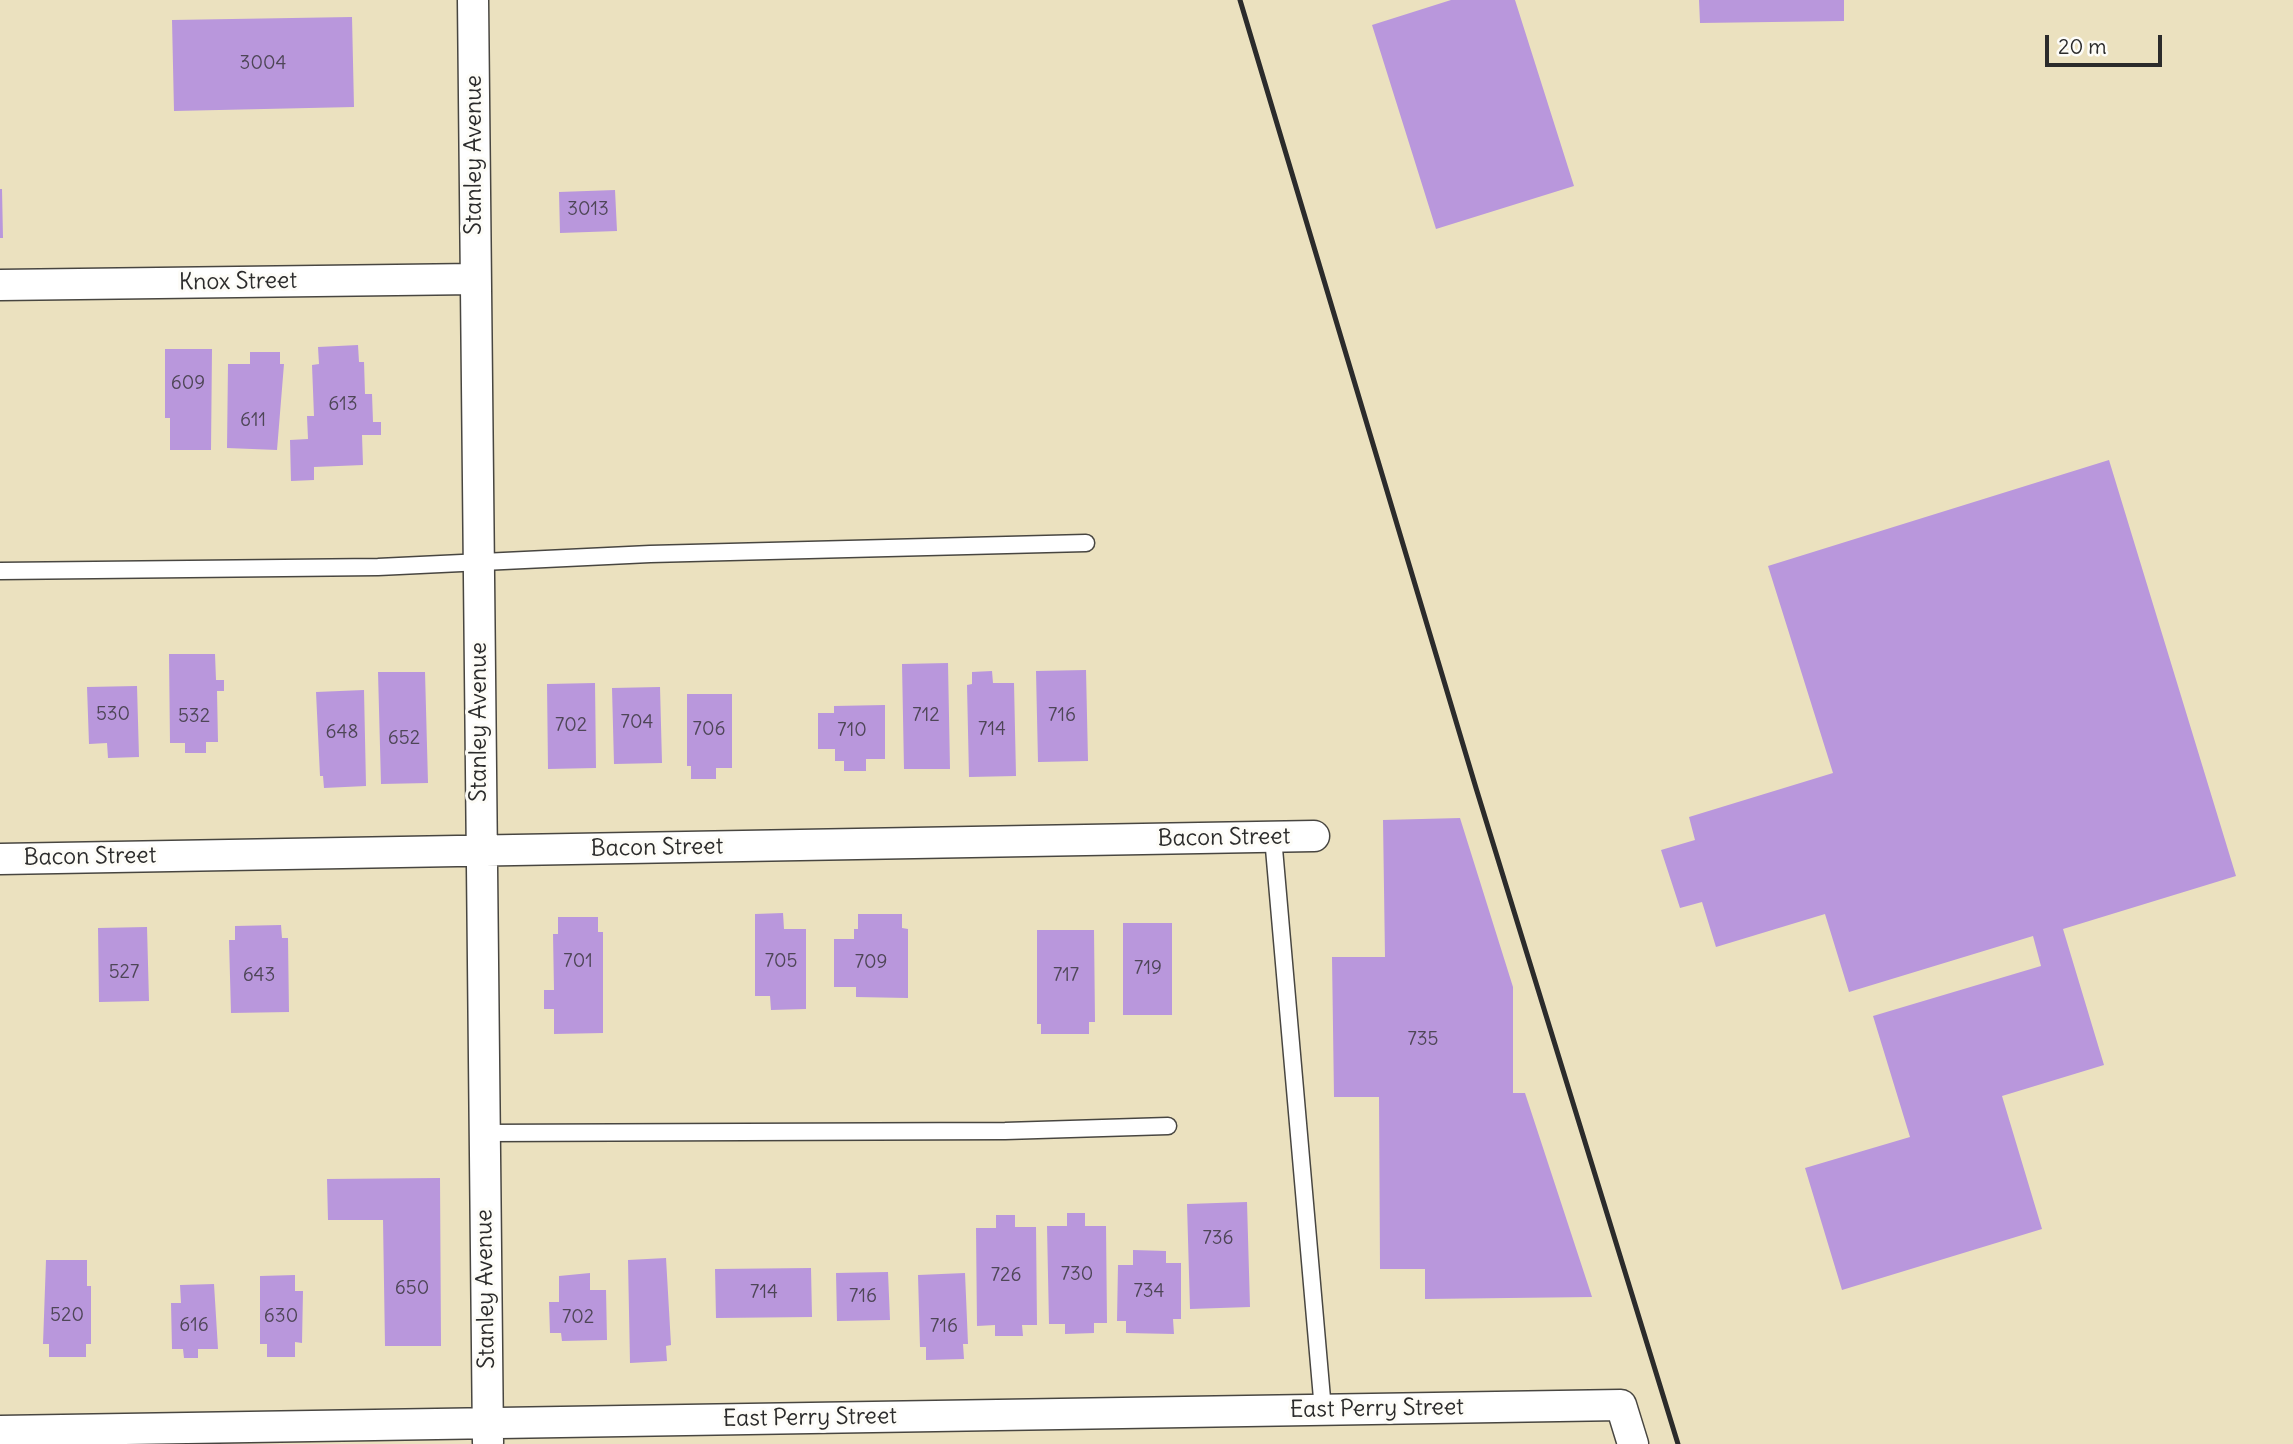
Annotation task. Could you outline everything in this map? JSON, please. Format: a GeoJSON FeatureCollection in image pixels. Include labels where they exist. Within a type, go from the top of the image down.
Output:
{"type":"FeatureCollection","features":[{"type":"Feature","properties":{"kind":"street","name":"Stanley Avenue"},"geometry":{"type":"LineString","coordinates":[[473,0],[488,1434]]}},
{"type":"Feature","properties":{"kind":"street","name":"Knox Street"},"geometry":{"type":"LineString","coordinates":[[0,285],[475,279]]}},
{"type":"Feature","properties":{"kind":"street","name":"Bacon Street"},"geometry":{"type":"LineString","coordinates":[[0,859],[1314,836]]}},
{"type":"Feature","properties":{"kind":"street","name":"East Perry Street"},"geometry":{"type":"LineString","coordinates":[[0,1431],[488,1434],[1323,1410],[1621,1405],[1633,1444]]}},
{"type":"Feature","properties":{"kind":"lane"},"geometry":{"type":"LineString","coordinates":[[0,571],[378,567],[478,561],[1086,543]]}},
{"type":"Feature","properties":{"kind":"lane"},"geometry":{"type":"LineString","coordinates":[[1273,837],[1323,1410]]}},
{"type":"Feature","properties":{"kind":"lane"},"geometry":{"type":"LineString","coordinates":[[484,1133],[978,1131],[1168,1126]]}},
{"type":"Feature","properties":{"kind":"building"},"geometry":{"type":"Polygon","coordinates":[[[1451,0],[1515,0],[1574,186],[1436,229],[1372,25],[1451,0]]]}},
{"type":"Feature","properties":{"kind":"building"},"geometry":{"type":"Polygon","coordinates":[[[1699,0],[1844,0],[1844,21],[1700,23],[1699,0]]]}},
{"type":"Feature","properties":{"kind":"building"},"geometry":{"type":"Polygon","coordinates":[[[352,17],[354,107],[174,111],[172,20],[352,17]]]}},
{"type":"Feature","properties":{"kind":"building"},"geometry":{"type":"Polygon","coordinates":[[[2,189],[3,238],[0,238],[2,189]]]}},
{"type":"Feature","properties":{"kind":"building"},"geometry":{"type":"Polygon","coordinates":[[[615,190],[617,231],[560,233],[559,192],[615,190]]]}},
{"type":"Feature","properties":{"kind":"building"},"geometry":{"type":"Polygon","coordinates":[[[358,345],[359,362],[364,362],[365,394],[372,394],[373,422],[381,422],[381,435],[362,435],[363,465],[314,467],[314,480],[291,481],[290,440],[308,439],[307,416],[314,416],[312,365],[319,364],[318,347],[358,345]]]}},
{"type":"Feature","properties":{"kind":"building"},"geometry":{"type":"Polygon","coordinates":[[[165,349],[212,349],[211,450],[170,450],[170,418],[165,418],[165,349]]]}},
{"type":"Feature","properties":{"kind":"building"},"geometry":{"type":"Polygon","coordinates":[[[250,352],[280,352],[280,364],[284,364],[277,450],[227,448],[228,364],[250,364],[250,352]]]}},
{"type":"Feature","properties":{"kind":"building"},"geometry":{"type":"Polygon","coordinates":[[[2109,460],[2236,876],[2063,929],[2104,1065],[2002,1096],[2042,1229],[1842,1290],[1805,1168],[1910,1137],[1873,1016],[2041,966],[2033,936],[1849,992],[1825,914],[1716,947],[1702,902],[1680,908],[1661,850],[1695,840],[1689,817],[1833,773],[1768,566],[2109,460]]]}},
{"type":"Feature","properties":{"kind":"building"},"geometry":{"type":"Polygon","coordinates":[[[169,654],[215,654],[216,680],[224,680],[224,691],[217,691],[218,742],[206,742],[206,753],[185,753],[185,743],[170,743],[169,654]]]}},
{"type":"Feature","properties":{"kind":"building"},"geometry":{"type":"Polygon","coordinates":[[[948,663],[950,769],[904,769],[902,664],[948,663]]]}},
{"type":"Feature","properties":{"kind":"building"},"geometry":{"type":"Polygon","coordinates":[[[1086,670],[1088,761],[1038,762],[1036,671],[1086,670]]]}},
{"type":"Feature","properties":{"kind":"building"},"geometry":{"type":"Polygon","coordinates":[[[992,671],[993,683],[1014,683],[1016,776],[969,777],[967,685],[972,684],[972,672],[992,671]]]}},
{"type":"Feature","properties":{"kind":"building"},"geometry":{"type":"Polygon","coordinates":[[[378,672],[425,672],[428,783],[381,784],[378,672]]]}},
{"type":"Feature","properties":{"kind":"building"},"geometry":{"type":"Polygon","coordinates":[[[595,683],[596,768],[548,769],[547,684],[595,683]]]}},
{"type":"Feature","properties":{"kind":"building"},"geometry":{"type":"Polygon","coordinates":[[[137,686],[139,757],[108,758],[107,743],[89,744],[87,687],[137,686]]]}},
{"type":"Feature","properties":{"kind":"building"},"geometry":{"type":"Polygon","coordinates":[[[660,687],[662,763],[614,764],[612,688],[660,687]]]}},
{"type":"Feature","properties":{"kind":"building"},"geometry":{"type":"Polygon","coordinates":[[[364,690],[366,786],[324,788],[323,776],[320,776],[316,692],[364,690]]]}},
{"type":"Feature","properties":{"kind":"building"},"geometry":{"type":"Polygon","coordinates":[[[687,694],[732,694],[732,768],[716,768],[716,779],[691,779],[691,766],[687,766],[687,694]]]}},
{"type":"Feature","properties":{"kind":"building"},"geometry":{"type":"Polygon","coordinates":[[[885,705],[885,759],[866,759],[866,771],[844,771],[844,761],[835,761],[835,749],[818,749],[818,713],[834,713],[834,706],[885,705]]]}},
{"type":"Feature","properties":{"kind":"building"},"geometry":{"type":"Polygon","coordinates":[[[1460,818],[1513,987],[1513,1093],[1525,1093],[1592,1297],[1425,1299],[1425,1269],[1380,1269],[1379,1097],[1334,1097],[1332,957],[1385,957],[1383,820],[1460,818]]]}},
{"type":"Feature","properties":{"kind":"building"},"geometry":{"type":"Polygon","coordinates":[[[783,913],[784,929],[806,929],[806,1009],[771,1010],[770,996],[755,996],[755,914],[783,913]]]}},
{"type":"Feature","properties":{"kind":"building"},"geometry":{"type":"Polygon","coordinates":[[[858,914],[902,914],[902,928],[908,929],[908,998],[856,997],[856,987],[834,987],[834,939],[854,939],[854,929],[858,929],[858,914]]]}},
{"type":"Feature","properties":{"kind":"building"},"geometry":{"type":"Polygon","coordinates":[[[558,917],[598,917],[598,932],[603,932],[603,1033],[554,1034],[554,1009],[544,1009],[544,990],[554,990],[553,934],[558,934],[558,917]]]}},
{"type":"Feature","properties":{"kind":"building"},"geometry":{"type":"Polygon","coordinates":[[[1123,923],[1172,923],[1172,1015],[1123,1015],[1123,923]]]}},
{"type":"Feature","properties":{"kind":"building"},"geometry":{"type":"Polygon","coordinates":[[[281,925],[282,938],[288,938],[289,1012],[231,1013],[229,940],[235,940],[235,926],[281,925]]]}},
{"type":"Feature","properties":{"kind":"building"},"geometry":{"type":"Polygon","coordinates":[[[147,927],[149,1001],[99,1002],[98,928],[147,927]]]}},
{"type":"Feature","properties":{"kind":"building"},"geometry":{"type":"Polygon","coordinates":[[[1037,930],[1094,930],[1095,1022],[1089,1022],[1089,1034],[1041,1034],[1041,1024],[1037,1024],[1037,930]]]}},
{"type":"Feature","properties":{"kind":"building"},"geometry":{"type":"Polygon","coordinates":[[[440,1178],[441,1346],[385,1346],[383,1220],[328,1220],[327,1179],[440,1178]]]}},
{"type":"Feature","properties":{"kind":"building"},"geometry":{"type":"Polygon","coordinates":[[[1247,1202],[1250,1307],[1190,1309],[1187,1204],[1247,1202]]]}},
{"type":"Feature","properties":{"kind":"building"},"geometry":{"type":"Polygon","coordinates":[[[1067,1213],[1085,1213],[1085,1226],[1106,1226],[1107,1323],[1094,1323],[1094,1333],[1065,1334],[1065,1324],[1049,1324],[1047,1226],[1067,1226],[1067,1213]]]}},
{"type":"Feature","properties":{"kind":"building"},"geometry":{"type":"Polygon","coordinates":[[[996,1215],[1015,1215],[1015,1227],[1036,1227],[1037,1325],[1022,1325],[1023,1336],[995,1336],[995,1325],[977,1326],[976,1228],[996,1228],[996,1215]]]}},
{"type":"Feature","properties":{"kind":"building"},"geometry":{"type":"Polygon","coordinates":[[[1133,1250],[1166,1251],[1166,1263],[1181,1263],[1181,1319],[1173,1319],[1174,1334],[1126,1333],[1126,1321],[1117,1321],[1118,1265],[1133,1265],[1133,1250]]]}},
{"type":"Feature","properties":{"kind":"building"},"geometry":{"type":"Polygon","coordinates":[[[666,1258],[671,1345],[666,1346],[667,1361],[630,1363],[628,1260],[666,1258]]]}},
{"type":"Feature","properties":{"kind":"building"},"geometry":{"type":"Polygon","coordinates":[[[46,1260],[87,1260],[87,1286],[91,1286],[91,1344],[86,1344],[86,1357],[49,1357],[49,1344],[43,1344],[46,1260]]]}},
{"type":"Feature","properties":{"kind":"building"},"geometry":{"type":"Polygon","coordinates":[[[811,1268],[812,1317],[716,1318],[715,1269],[811,1268]]]}},
{"type":"Feature","properties":{"kind":"building"},"geometry":{"type":"Polygon","coordinates":[[[888,1272],[890,1320],[837,1321],[836,1273],[888,1272]]]}},
{"type":"Feature","properties":{"kind":"building"},"geometry":{"type":"Polygon","coordinates":[[[590,1273],[590,1290],[606,1290],[607,1340],[562,1341],[561,1333],[550,1333],[549,1302],[559,1302],[559,1276],[590,1273]]]}},
{"type":"Feature","properties":{"kind":"building"},"geometry":{"type":"Polygon","coordinates":[[[965,1273],[968,1344],[963,1344],[964,1359],[926,1360],[926,1347],[920,1347],[918,1275],[965,1273]]]}},
{"type":"Feature","properties":{"kind":"building"},"geometry":{"type":"Polygon","coordinates":[[[295,1275],[295,1291],[303,1291],[302,1343],[295,1342],[295,1357],[267,1357],[267,1344],[260,1344],[260,1276],[295,1275]]]}},
{"type":"Feature","properties":{"kind":"building"},"geometry":{"type":"Polygon","coordinates":[[[214,1284],[218,1349],[198,1349],[198,1358],[184,1358],[183,1349],[172,1349],[171,1303],[181,1303],[180,1285],[214,1284]]]}},
{"type":"Feature","properties":{"kind":"railway"},"geometry":{"type":"LineString","coordinates":[[1240,0],[1476,788],[1678,1444]]}}]}
